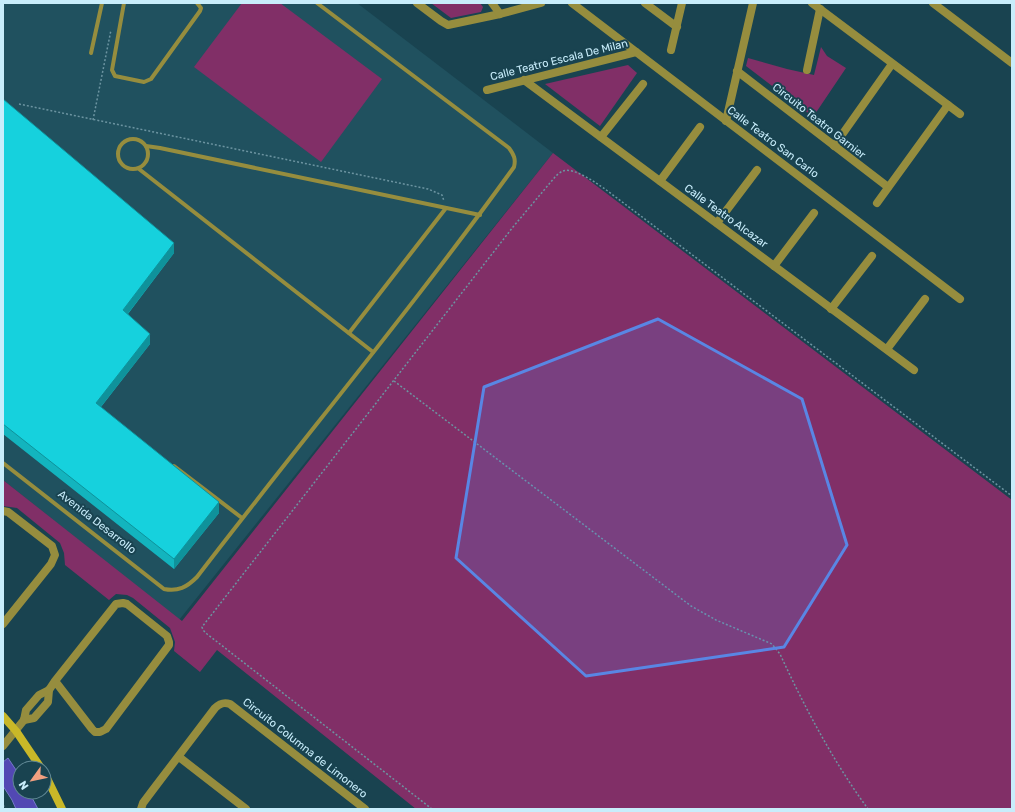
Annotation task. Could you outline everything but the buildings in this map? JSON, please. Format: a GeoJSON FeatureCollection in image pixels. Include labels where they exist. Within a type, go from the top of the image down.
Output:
{"type":"FeatureCollection","features":[{"type":"Feature","properties":{"kind":"street"},"geometry":{"type":"LineString","coordinates":[[417,3],[441,21],[448,24],[500,14],[541,3]]}},
{"type":"Feature","properties":{"kind":"street"},"geometry":{"type":"LineString","coordinates":[[492,3],[500,14]]}},
{"type":"Feature","properties":{"kind":"street","name":"Calle Teatro San Carlo"},"geometry":{"type":"LineString","coordinates":[[572,3],[960,299]]}},
{"type":"Feature","properties":{"kind":"street"},"geometry":{"type":"LineString","coordinates":[[645,3],[677,27]]}},
{"type":"Feature","properties":{"kind":"street"},"geometry":{"type":"LineString","coordinates":[[672,50],[682,3]]}},
{"type":"Feature","properties":{"kind":"street"},"geometry":{"type":"LineString","coordinates":[[726,121],[753,3]]}},
{"type":"Feature","properties":{"kind":"street"},"geometry":{"type":"LineString","coordinates":[[812,3],[960,114]]}},
{"type":"Feature","properties":{"kind":"street"},"geometry":{"type":"LineString","coordinates":[[932,3],[1012,64]]}},
{"type":"Feature","properties":{"kind":"street"},"geometry":{"type":"LineString","coordinates":[[807,70],[820,9]]}},
{"type":"Feature","properties":{"kind":"street","name":"Calle Teatro Escala De Milan"},"geometry":{"type":"LineString","coordinates":[[487,90],[636,52]]}},
{"type":"Feature","properties":{"kind":"street"},"geometry":{"type":"LineString","coordinates":[[834,146],[892,64]]}},
{"type":"Feature","properties":{"kind":"street","name":"Circuito Teatro Garnier"},"geometry":{"type":"LineString","coordinates":[[737,71],[888,187]]}},
{"type":"Feature","properties":{"kind":"street","name":"Calle Teatro Alcazar"},"geometry":{"type":"LineString","coordinates":[[524,80],[914,370]]}},
{"type":"Feature","properties":{"kind":"street"},"geometry":{"type":"LineString","coordinates":[[601,138],[643,84]]}},
{"type":"Feature","properties":{"kind":"street"},"geometry":{"type":"LineString","coordinates":[[877,203],[948,105]]}},
{"type":"Feature","properties":{"kind":"street"},"geometry":{"type":"LineString","coordinates":[[660,181],[700,127]]}},
{"type":"Feature","properties":{"kind":"street"},"geometry":{"type":"LineString","coordinates":[[717,223],[757,170]]}},
{"type":"Feature","properties":{"kind":"street"},"geometry":{"type":"LineString","coordinates":[[774,266],[814,213]]}},
{"type":"Feature","properties":{"kind":"street"},"geometry":{"type":"LineString","coordinates":[[831,309],[872,256]]}},
{"type":"Feature","properties":{"kind":"street"},"geometry":{"type":"LineString","coordinates":[[886,349],[926,299]]}},
{"type":"Feature","properties":{"kind":"street"},"geometry":{"type":"LineString","coordinates":[[3,511],[8,512],[52,546],[55,555],[51,564],[3,624]]}},
{"type":"Feature","properties":{"kind":"street"},"geometry":{"type":"LineString","coordinates":[[4,745],[24,720],[26,710],[39,694],[49,690],[55,681],[116,604],[127,604],[169,639],[168,645],[106,728],[100,732],[95,732],[92,729],[55,681]]}},
{"type":"Feature","properties":{"kind":"street","name":"Circuito Columna de Limonero"},"geometry":{"type":"LineString","coordinates":[[141,809],[143,803],[215,708],[226,703],[230,704],[365,809]]}},
{"type":"Feature","properties":{"kind":"street"},"geometry":{"type":"LineString","coordinates":[[3,716],[16,731],[36,760]]}},
{"type":"Feature","properties":{"kind":"street"},"geometry":{"type":"LineString","coordinates":[[179,757],[246,809]]}},
{"type":"Feature","properties":{"kind":"street"},"geometry":{"type":"LineString","coordinates":[[52,788],[62,809]]}},
{"type":"Feature","properties":{"kind":"lane"},"geometry":{"type":"LineString","coordinates":[[91,52],[102,3]]}},
{"type":"Feature","properties":{"kind":"lane"},"geometry":{"type":"LineString","coordinates":[[124,3],[112,73],[115,76],[144,82],[151,79],[200,11],[197,3]]}},
{"type":"Feature","properties":{"kind":"lane"},"geometry":{"type":"LineString","coordinates":[[172,465],[242,518],[480,215],[514,167],[516,161],[509,148],[317,3]]}},
{"type":"Feature","properties":{"kind":"lane"},"geometry":{"type":"LineString","coordinates":[[133,139],[142,142],[146,146],[148,156],[147,161],[139,168],[130,169],[122,165],[119,161],[118,151],[123,143],[133,139]]}},
{"type":"Feature","properties":{"kind":"lane"},"geometry":{"type":"LineString","coordinates":[[146,146],[480,215]]}},
{"type":"Feature","properties":{"kind":"lane"},"geometry":{"type":"LineString","coordinates":[[139,168],[373,352]]}},
{"type":"Feature","properties":{"kind":"lane"},"geometry":{"type":"LineString","coordinates":[[348,333],[446,208]]}},
{"type":"Feature","properties":{"kind":"lane","name":"Avenida Desarrollo"},"geometry":{"type":"LineString","coordinates":[[3,463],[164,588],[172,590],[180,589],[190,584],[197,577],[242,518]]}},
{"type":"Feature","properties":{"kind":"path"},"geometry":{"type":"LineString","coordinates":[[93,120],[112,26]]}},
{"type":"Feature","properties":{"kind":"path"},"geometry":{"type":"LineString","coordinates":[[19,104],[428,189],[442,195],[446,208]]}},
{"type":"Feature","properties":{"kind":"path"},"geometry":{"type":"LineString","coordinates":[[432,809],[207,634],[202,627],[513,227],[555,177],[562,171],[568,170],[587,178],[605,189],[1012,496]]}},
{"type":"Feature","properties":{"kind":"path"},"geometry":{"type":"LineString","coordinates":[[393,381],[691,606],[716,620],[772,644],[780,654],[826,743],[848,780],[868,809]]}},
{"type":"Feature","properties":{"kind":"path"},"geometry":{"type":"LineString","coordinates":[[3,805],[6,809]]}},
{"type":"Feature","properties":{"kind":"highlighted area"},"geometry":{"type":"Polygon","coordinates":[[[658,319],[802,399],[847,545],[784,647],[586,676],[456,558],[484,387],[658,319]]]}},
{"type":"Feature","properties":{"kind":"shaded area"},"geometry":{"type":"Polygon","coordinates":[[[3,3],[357,3],[553,153],[179,620],[3,480],[3,3]]]}},
{"type":"Feature","properties":{"kind":"shaded area"},"geometry":{"type":"Polygon","coordinates":[[[242,3],[280,3],[382,79],[321,162],[194,67],[242,3]]]}},
{"type":"Feature","properties":{"kind":"shaded area"},"geometry":{"type":"Polygon","coordinates":[[[431,3],[480,3],[483,7],[481,12],[451,18],[431,3]]]}},
{"type":"Feature","properties":{"kind":"shaded area"},"geometry":{"type":"Polygon","coordinates":[[[821,47],[827,56],[846,68],[813,117],[746,66],[748,58],[814,75],[821,47]]]}},
{"type":"Feature","properties":{"kind":"shaded area"},"geometry":{"type":"Polygon","coordinates":[[[628,65],[637,73],[600,126],[545,84],[628,65]]]}},
{"type":"Feature","properties":{"kind":"shaded area"},"geometry":{"type":"Polygon","coordinates":[[[553,153],[1012,500],[1012,809],[416,809],[217,650],[200,672],[174,651],[175,642],[170,628],[133,598],[127,595],[116,594],[109,600],[65,565],[64,553],[60,543],[17,508],[3,506],[3,480],[182,621],[553,153]]]}},
{"type":"Feature","properties":{"kind":"shaded area"},"geometry":{"type":"Polygon","coordinates":[[[8,758],[12,764],[12,800],[3,786],[3,762],[8,758]]]}},
{"type":"Feature","properties":{"kind":"shaded area"},"geometry":{"type":"Polygon","coordinates":[[[12,800],[33,800],[38,809],[16,809],[12,800]]]}}]}
